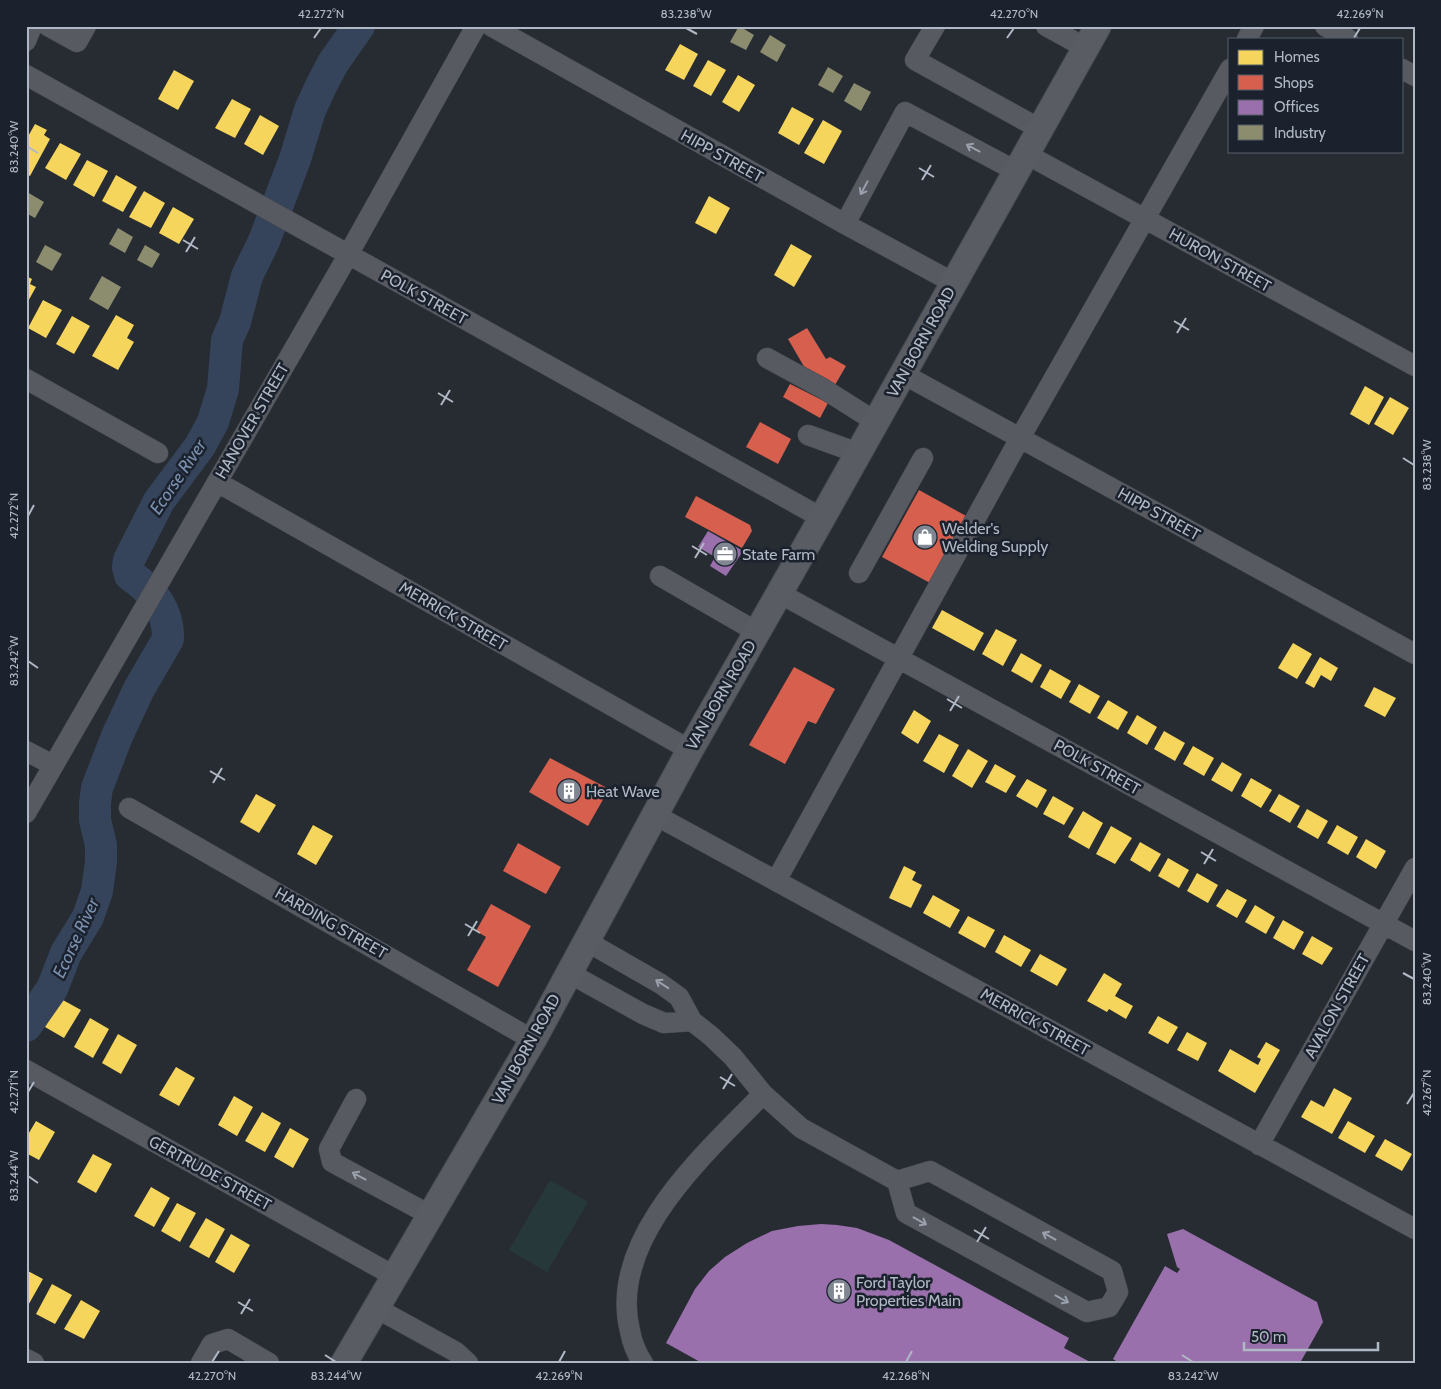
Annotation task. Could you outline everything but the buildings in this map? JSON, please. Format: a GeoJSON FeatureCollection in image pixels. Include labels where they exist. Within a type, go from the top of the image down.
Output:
{"type":"FeatureCollection","features":[{"type":"Feature","properties":{"kind":"main road","name":"VAN BORN ROAD"},"geometry":{"type":"LineString","coordinates":[[344,1363],[533,1040],[690,750],[1092,37]]}},
{"type":"Feature","properties":{"kind":"street"},"geometry":{"type":"LineString","coordinates":[[26,41],[32,26]]}},
{"type":"Feature","properties":{"kind":"street"},"geometry":{"type":"LineString","coordinates":[[48,26],[77,42],[86,26]]}},
{"type":"Feature","properties":{"kind":"street","name":"HANOVER STREET"},"geometry":{"type":"LineString","coordinates":[[26,813],[348,255],[476,26]]}},
{"type":"Feature","properties":{"kind":"street","name":"HIPP STREET"},"geometry":{"type":"LineString","coordinates":[[491,26],[954,283]]}},
{"type":"Feature","properties":{"kind":"street"},"geometry":{"type":"LineString","coordinates":[[934,26],[916,60],[1040,130]]}},
{"type":"Feature","properties":{"kind":"street"},"geometry":{"type":"LineString","coordinates":[[1046,26],[1092,37]]}},
{"type":"Feature","properties":{"kind":"street"},"geometry":{"type":"LineString","coordinates":[[1248,38],[1254,26]]}},
{"type":"Feature","properties":{"kind":"street"},"geometry":{"type":"LineString","coordinates":[[1325,26],[1346,38]]}},
{"type":"Feature","properties":{"kind":"street"},"geometry":{"type":"LineString","coordinates":[[776,881],[1020,438],[1228,72]]}},
{"type":"Feature","properties":{"kind":"street","name":"POLK STREET"},"geometry":{"type":"LineString","coordinates":[[26,75],[822,518]]}},
{"type":"Feature","properties":{"kind":"street","name":"HURON STREET"},"geometry":{"type":"LineString","coordinates":[[845,224],[905,112],[1144,218],[1415,366]]}},
{"type":"Feature","properties":{"kind":"street"},"geometry":{"type":"LineString","coordinates":[[766,358],[824,389],[876,422]]}},
{"type":"Feature","properties":{"kind":"street","name":"HIPP STREET"},"geometry":{"type":"LineString","coordinates":[[903,374],[1415,654]]}},
{"type":"Feature","properties":{"kind":"street"},"geometry":{"type":"LineString","coordinates":[[26,379],[158,453]]}},
{"type":"Feature","properties":{"kind":"street"},"geometry":{"type":"LineString","coordinates":[[808,435],[858,453]]}},
{"type":"Feature","properties":{"kind":"street"},"geometry":{"type":"LineString","coordinates":[[859,573],[924,458]]}},
{"type":"Feature","properties":{"kind":"street","name":"MERRICK STREET"},"geometry":{"type":"LineString","coordinates":[[217,482],[690,750]]}},
{"type":"Feature","properties":{"kind":"street"},"geometry":{"type":"LineString","coordinates":[[660,576],[757,632]]}},
{"type":"Feature","properties":{"kind":"street","name":"POLK STREET"},"geometry":{"type":"LineString","coordinates":[[779,593],[1415,941]]}},
{"type":"Feature","properties":{"kind":"street"},"geometry":{"type":"LineString","coordinates":[[26,751],[53,765]]}},
{"type":"Feature","properties":{"kind":"street","name":"HARDING STREET"},"geometry":{"type":"LineString","coordinates":[[129,808],[533,1040]]}},
{"type":"Feature","properties":{"kind":"street","name":"MERRICK STREET"},"geometry":{"type":"LineString","coordinates":[[655,815],[1415,1229]]}},
{"type":"Feature","properties":{"kind":"street","name":"AVALON STREET"},"geometry":{"type":"LineString","coordinates":[[1259,1144],[1415,868]]}},
{"type":"Feature","properties":{"kind":"street"},"geometry":{"type":"LineString","coordinates":[[586,941],[680,996],[692,1021],[712,1036],[733,1057],[763,1094],[801,1128],[897,1181],[930,1171],[1112,1271],[1118,1292],[1109,1307],[1087,1312],[906,1214],[897,1181]]}},
{"type":"Feature","properties":{"kind":"street"},"geometry":{"type":"LineString","coordinates":[[569,973],[635,1010],[664,1023],[692,1021]]}},
{"type":"Feature","properties":{"kind":"street","name":"GERTRUDE STREET"},"geometry":{"type":"LineString","coordinates":[[26,1070],[394,1276]]}},
{"type":"Feature","properties":{"kind":"street"},"geometry":{"type":"LineString","coordinates":[[642,1363],[632,1340],[626,1318],[630,1277],[642,1240],[674,1190],[763,1094]]}},
{"type":"Feature","properties":{"kind":"street"},"geometry":{"type":"LineString","coordinates":[[356,1098],[328,1149],[332,1162],[430,1215]]}},
{"type":"Feature","properties":{"kind":"street"},"geometry":{"type":"LineString","coordinates":[[376,1308],[456,1352],[464,1361]]}},
{"type":"Feature","properties":{"kind":"street"},"geometry":{"type":"LineString","coordinates":[[201,1363],[212,1344],[228,1339],[269,1363]]}},
{"type":"Feature","properties":{"kind":"street"},"geometry":{"type":"LineString","coordinates":[[26,1359],[34,1363]]}},
{"type":"Feature","properties":{"kind":"shaded area"},"geometry":{"type":"Polygon","coordinates":[[[550,1180],[588,1202],[547,1272],[509,1250],[550,1180]]]}},
{"type":"Feature","properties":{"kind":"waterway","name":"Ecorse River"},"geometry":{"type":"LineString","coordinates":[[26,1026],[52,989],[66,953],[88,917],[97,891],[101,862],[101,845],[95,820],[97,788],[117,736],[139,689],[168,639],[166,619],[162,610],[152,594],[130,575],[129,560],[159,501],[200,446],[213,422],[223,389],[227,340],[235,322],[247,276],[264,241],[295,159],[310,110],[333,63],[359,26]]}},
{"type":"Feature","properties":{"kind":"place","name":"Welder's Welding Supply"},"geometry":{"type":"Point","coordinates":[925,537]}},
{"type":"Feature","properties":{"kind":"place","name":"State Farm"},"geometry":{"type":"Point","coordinates":[725,554]}},
{"type":"Feature","properties":{"kind":"place","name":"Heat Wave"},"geometry":{"type":"Point","coordinates":[569,791]}},
{"type":"Feature","properties":{"kind":"place","name":"Ford Taylor Properties Main"},"geometry":{"type":"Point","coordinates":[839,1291]}}]}
